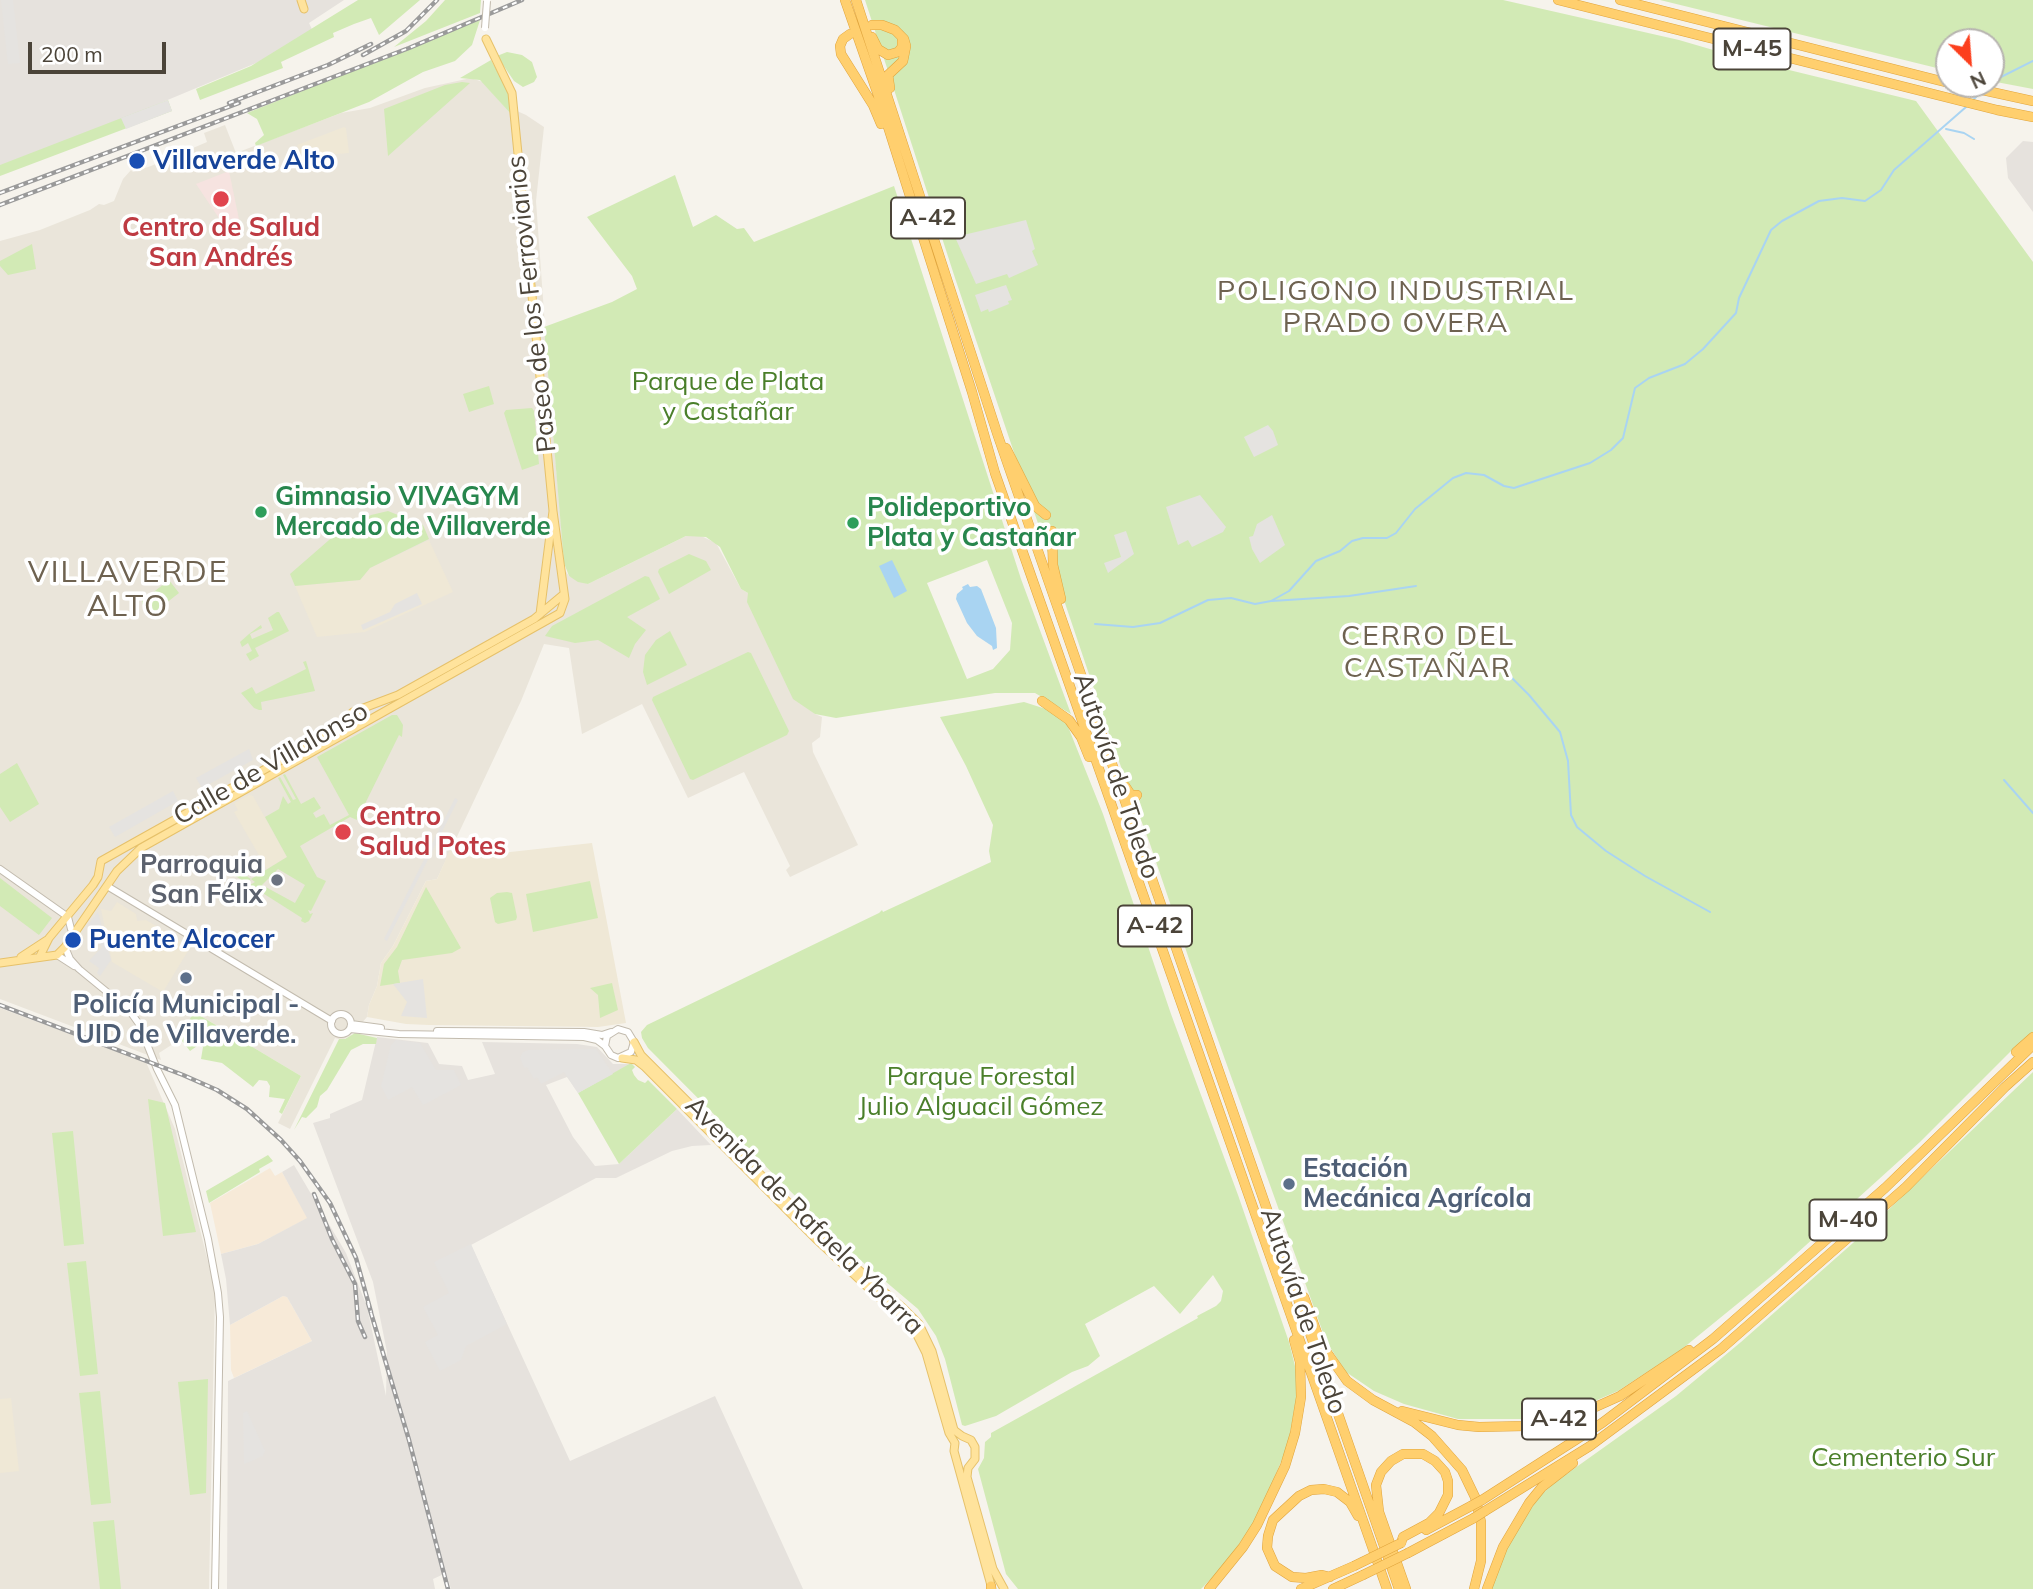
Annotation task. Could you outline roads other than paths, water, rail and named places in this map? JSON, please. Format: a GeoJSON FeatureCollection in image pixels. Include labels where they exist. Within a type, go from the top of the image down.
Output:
{"type":"FeatureCollection","features":[{"type":"Feature","properties":{"kind":"highway","name":"Autovía de Toledo"},"geometry":{"type":"LineString","coordinates":[[845,0],[996,473],[1385,1589]]}},
{"type":"Feature","properties":{"kind":"highway","name":"M-45"},"geometry":{"type":"LineString","coordinates":[[1558,0],[2033,117]]}},
{"type":"Feature","properties":{"kind":"highway","name":"M-45"},"geometry":{"type":"LineString","coordinates":[[1620,0],[1935,79]]}},
{"type":"Feature","properties":{"kind":"highway","name":"Autovía de Toledo"},"geometry":{"type":"LineString","coordinates":[[856,1],[998,436],[1109,754],[1116,761],[1128,792],[1137,796],[1132,801],[1154,868],[1155,887],[1399,1589]]}},
{"type":"Feature","properties":{"kind":"highway"},"geometry":{"type":"LineString","coordinates":[[856,1],[882,52],[888,55],[898,52],[902,47],[900,36]]}},
{"type":"Feature","properties":{"kind":"highway"},"geometry":{"type":"LineString","coordinates":[[872,25],[888,26],[900,36],[906,46],[906,57],[888,75],[897,124]]}},
{"type":"Feature","properties":{"kind":"highway"},"geometry":{"type":"LineString","coordinates":[[850,34],[843,39],[841,54],[873,105],[911,201]]}},
{"type":"Feature","properties":{"kind":"highway"},"geometry":{"type":"LineString","coordinates":[[861,86],[867,85],[871,77]]}},
{"type":"Feature","properties":{"kind":"highway"},"geometry":{"type":"LineString","coordinates":[[2005,95],[2033,100]]}},
{"type":"Feature","properties":{"kind":"highway"},"geometry":{"type":"LineString","coordinates":[[998,436],[1012,456],[1035,506],[1046,515]]}},
{"type":"Feature","properties":{"kind":"highway"},"geometry":{"type":"LineString","coordinates":[[1052,531],[1055,573],[1060,598],[1075,642],[1078,665]]}},
{"type":"Feature","properties":{"kind":"highway"},"geometry":{"type":"LineString","coordinates":[[1042,701],[1069,720],[1081,737],[1107,792]]}},
{"type":"Feature","properties":{"kind":"highway","name":"M-40"},"geometry":{"type":"LineString","coordinates":[[1979,1096],[1998,1069],[2033,1037]]}},
{"type":"Feature","properties":{"kind":"highway","name":"M-40"},"geometry":{"type":"LineString","coordinates":[[1301,1589],[1401,1543],[1482,1500],[1602,1423],[1713,1339],[1885,1188],[2033,1045]]}},
{"type":"Feature","properties":{"kind":"highway","name":"M-40"},"geometry":{"type":"LineString","coordinates":[[1338,1588],[1485,1511],[1590,1446],[1721,1349],[1906,1186],[2033,1062]]}},
{"type":"Feature","properties":{"kind":"highway","name":"M-40"},"geometry":{"type":"LineString","coordinates":[[1984,1108],[2033,1068]]}},
{"type":"Feature","properties":{"kind":"highway"},"geometry":{"type":"LineString","coordinates":[[1233,1110],[1244,1126],[1321,1344],[1347,1381],[1433,1436],[1450,1453],[1470,1484],[1479,1509],[1482,1537],[1481,1561],[1474,1589]]}},
{"type":"Feature","properties":{"kind":"highway"},"geometry":{"type":"LineString","coordinates":[[1209,1589],[1243,1547],[1262,1516],[1286,1466],[1296,1433],[1302,1381],[1300,1362],[1283,1305],[1280,1285]]}},
{"type":"Feature","properties":{"kind":"highway","name":"A-42"},"geometry":{"type":"LineString","coordinates":[[1387,1407],[1468,1426],[1526,1426],[1552,1421],[1582,1413],[1620,1396],[1704,1339],[1713,1339]]}},
{"type":"Feature","properties":{"kind":"highway"},"geometry":{"type":"LineString","coordinates":[[1487,1589],[1503,1547],[1529,1503],[1542,1487],[1590,1446]]}},
{"type":"Feature","properties":{"kind":"highway"},"geometry":{"type":"LineString","coordinates":[[1401,1543],[1403,1537],[1439,1513],[1448,1495],[1448,1481],[1442,1468],[1432,1458],[1418,1453],[1404,1454],[1391,1461],[1381,1472],[1377,1485],[1379,1512],[1406,1589]]}},
{"type":"Feature","properties":{"kind":"highway"},"geometry":{"type":"LineString","coordinates":[[1330,1577],[1292,1577],[1275,1566],[1267,1548],[1273,1520],[1299,1496],[1311,1490],[1324,1489],[1338,1492],[1350,1502],[1365,1526]]}},
{"type":"Feature","properties":{"kind":"main road"},"geometry":{"type":"LineString","coordinates":[[301,0],[304,9]]}},
{"type":"Feature","properties":{"kind":"main road","name":"Paseo de los Ferroviarios"},"geometry":{"type":"LineString","coordinates":[[486,39],[512,93],[553,511],[540,615]]}},
{"type":"Feature","properties":{"kind":"main road"},"geometry":{"type":"LineString","coordinates":[[553,511],[564,594]]}},
{"type":"Feature","properties":{"kind":"main road","name":"Calle de Villalonso"},"geometry":{"type":"LineString","coordinates":[[68,917],[98,877],[101,861],[323,736],[360,709],[398,695],[540,615],[564,594]]}},
{"type":"Feature","properties":{"kind":"main road","name":"Calle de Villalonso"},"geometry":{"type":"LineString","coordinates":[[56,954],[65,947],[72,932],[109,883],[141,848],[560,613],[565,605],[564,594]]}},
{"type":"Feature","properties":{"kind":"main road"},"geometry":{"type":"LineString","coordinates":[[360,709],[366,714],[366,721]]}},
{"type":"Feature","properties":{"kind":"main road"},"geometry":{"type":"LineString","coordinates":[[340,723],[352,729]]}},
{"type":"Feature","properties":{"kind":"main road"},"geometry":{"type":"LineString","coordinates":[[122,848],[128,853],[129,859]]}},
{"type":"Feature","properties":{"kind":"main road"},"geometry":{"type":"LineString","coordinates":[[40,956],[50,938],[68,917]]}},
{"type":"Feature","properties":{"kind":"main road"},"geometry":{"type":"LineString","coordinates":[[61,924],[72,932]]}},
{"type":"Feature","properties":{"kind":"main road"},"geometry":{"type":"LineString","coordinates":[[0,963],[56,954],[50,938]]}},
{"type":"Feature","properties":{"kind":"main road"},"geometry":{"type":"LineString","coordinates":[[15,960],[50,938]]}},
{"type":"Feature","properties":{"kind":"main road","name":"Avenida de Rafaela Ybarra"},"geometry":{"type":"LineString","coordinates":[[634,1042],[641,1055],[839,1253],[919,1324],[932,1351],[954,1430],[972,1441],[975,1447],[975,1460],[968,1468],[967,1477],[993,1569],[1004,1589]]}},
{"type":"Feature","properties":{"kind":"main road","name":"Avenida de Rafaela Ybarra"},"geometry":{"type":"LineString","coordinates":[[622,1058],[636,1060],[645,1067],[817,1240],[914,1329],[926,1353],[949,1433],[955,1443],[954,1451],[991,1588]]}},
{"type":"Feature","properties":{"kind":"main road"},"geometry":{"type":"LineString","coordinates":[[955,1443],[961,1438],[968,1438]]}},
{"type":"Feature","properties":{"kind":"main road"},"geometry":{"type":"LineString","coordinates":[[957,1459],[966,1464],[975,1460]]}},
{"type":"Feature","properties":{"kind":"street"},"geometry":{"type":"LineString","coordinates":[[486,39],[487,0]]}},
{"type":"Feature","properties":{"kind":"street"},"geometry":{"type":"LineString","coordinates":[[0,869],[68,917],[72,932]]}},
{"type":"Feature","properties":{"kind":"street"},"geometry":{"type":"LineString","coordinates":[[109,883],[332,1021]]}},
{"type":"Feature","properties":{"kind":"street"},"geometry":{"type":"LineString","coordinates":[[51,906],[61,924]]}},
{"type":"Feature","properties":{"kind":"street"},"geometry":{"type":"LineString","coordinates":[[65,947],[70,960],[128,1010],[139,1024],[175,1105],[208,1240],[220,1317],[215,1589]]}},
{"type":"Feature","properties":{"kind":"street"},"geometry":{"type":"LineString","coordinates":[[56,954],[79,969]]}},
{"type":"Feature","properties":{"kind":"street"},"geometry":{"type":"LineString","coordinates":[[342,1014],[350,1019],[351,1026],[347,1033],[336,1033],[332,1029],[332,1021],[342,1014]]}},
{"type":"Feature","properties":{"kind":"street"},"geometry":{"type":"LineString","coordinates":[[351,1026],[414,1032],[584,1032],[601,1035],[615,1030],[628,1032],[634,1042],[631,1052],[622,1058],[611,1055],[597,1040],[584,1037],[399,1034],[351,1026]]}},
{"type":"Feature","properties":{"kind":"street"},"geometry":{"type":"LineString","coordinates":[[605,1046],[607,1036],[615,1030]]}},
{"type":"Feature","properties":{"kind":"water"},"geometry":{"type":"Polygon","coordinates":[[[892,560],[907,591],[894,598],[879,566],[892,560]]]}},
{"type":"Feature","properties":{"kind":"water"},"geometry":{"type":"Polygon","coordinates":[[[968,584],[981,589],[996,628],[997,648],[993,650],[967,623],[956,599],[962,587],[968,584]]]}},
{"type":"Feature","properties":{"kind":"waterway"},"geometry":{"type":"LineString","coordinates":[[2005,75],[2033,61]]}},
{"type":"Feature","properties":{"kind":"waterway"},"geometry":{"type":"LineString","coordinates":[[1095,624],[1133,627],[1160,623],[1208,600],[1231,598],[1255,604],[1271,601],[1289,591],[1316,561],[1340,551],[1352,541],[1387,538],[1396,533],[1415,509],[1453,478],[1466,473],[1484,475],[1504,486],[1514,488],[1590,463],[1611,450],[1623,438],[1635,388],[1649,378],[1685,364],[1703,349],[1736,313],[1739,298],[1771,230],[1819,201],[1842,198],[1865,201],[1881,190],[1894,170],[1966,107]]}},
{"type":"Feature","properties":{"kind":"waterway"},"geometry":{"type":"LineString","coordinates":[[1946,129],[1964,133],[1974,139]]}},
{"type":"Feature","properties":{"kind":"waterway"},"geometry":{"type":"LineString","coordinates":[[1272,601],[1349,596],[1416,586]]}},
{"type":"Feature","properties":{"kind":"waterway"},"geometry":{"type":"LineString","coordinates":[[1496,662],[1560,732],[1568,761],[1571,815],[1577,827],[1606,851],[1645,876],[1710,912]]}},
{"type":"Feature","properties":{"kind":"waterway"},"geometry":{"type":"LineString","coordinates":[[2004,780],[2033,813]]}},
{"type":"Feature","properties":{"kind":"railway"},"geometry":{"type":"LineString","coordinates":[[363,55],[406,31],[437,0]]}},
{"type":"Feature","properties":{"kind":"railway"},"geometry":{"type":"LineString","coordinates":[[0,205],[409,48],[522,0]]}},
{"type":"Feature","properties":{"kind":"railway"},"geometry":{"type":"LineString","coordinates":[[229,103],[328,65],[371,44]]}},
{"type":"Feature","properties":{"kind":"railway"},"geometry":{"type":"LineString","coordinates":[[0,193],[239,103]]}},
{"type":"Feature","properties":{"kind":"railway"},"geometry":{"type":"LineString","coordinates":[[0,1005],[183,1075],[217,1090],[247,1109],[300,1161],[330,1203],[356,1258],[371,1312]]}},
{"type":"Feature","properties":{"kind":"railway"},"geometry":{"type":"LineString","coordinates":[[314,1194],[332,1239],[355,1284],[358,1321],[365,1337]]}},
{"type":"Feature","properties":{"kind":"railway"},"geometry":{"type":"LineString","coordinates":[[368,1303],[409,1440],[448,1589]]}},
{"type":"Feature","properties":{"kind":"place","name":"Villaverde Alto"},"geometry":{"type":"Point","coordinates":[137,161]}},
{"type":"Feature","properties":{"kind":"place","name":"Centro de Salud San Andrés"},"geometry":{"type":"Point","coordinates":[221,199]}},
{"type":"Feature","properties":{"kind":"place","name":"Gimnasio VIVAGYM Mercado de Villaverde"},"geometry":{"type":"Point","coordinates":[261,512]}},
{"type":"Feature","properties":{"kind":"place","name":"Polideportivo Plata y Castañar"},"geometry":{"type":"Point","coordinates":[853,523]}},
{"type":"Feature","properties":{"kind":"place","name":"Centro Salud Potes"},"geometry":{"type":"Point","coordinates":[343,832]}},
{"type":"Feature","properties":{"kind":"place","name":"Parroquia San Félix"},"geometry":{"type":"Point","coordinates":[277,880]}},
{"type":"Feature","properties":{"kind":"place","name":"Puente Alcocer"},"geometry":{"type":"Point","coordinates":[73,940]}},
{"type":"Feature","properties":{"kind":"place","name":"Policía Municipal - UID de Villaverde."},"geometry":{"type":"Point","coordinates":[186,978]}},
{"type":"Feature","properties":{"kind":"place","name":"Estación Mecánica Agrícola"},"geometry":{"type":"Point","coordinates":[1289,1184]}},
{"type":"Feature","properties":{"kind":"district","name":"POLIGONO INDUSTRIAL PRADO OVERA"},"geometry":{"type":"Point","coordinates":[1396,308]}},
{"type":"Feature","properties":{"kind":"district","name":"VILLAVERDE ALTO"},"geometry":{"type":"Point","coordinates":[128,590]}},
{"type":"Feature","properties":{"kind":"district","name":"CERRO DEL CASTAÑAR"},"geometry":{"type":"Point","coordinates":[1428,653]}},
{"type":"Feature","properties":{"kind":"park label","name":"Parque de Plata y Castañar"},"geometry":{"type":"Point","coordinates":[728,397]}},
{"type":"Feature","properties":{"kind":"park label","name":"Parque Forestal Julio Alguacil Gómez"},"geometry":{"type":"Point","coordinates":[981,1092]}},
{"type":"Feature","properties":{"kind":"park label","name":"Cementerio Sur"},"geometry":{"type":"Point","coordinates":[1903,1458]}}]}
